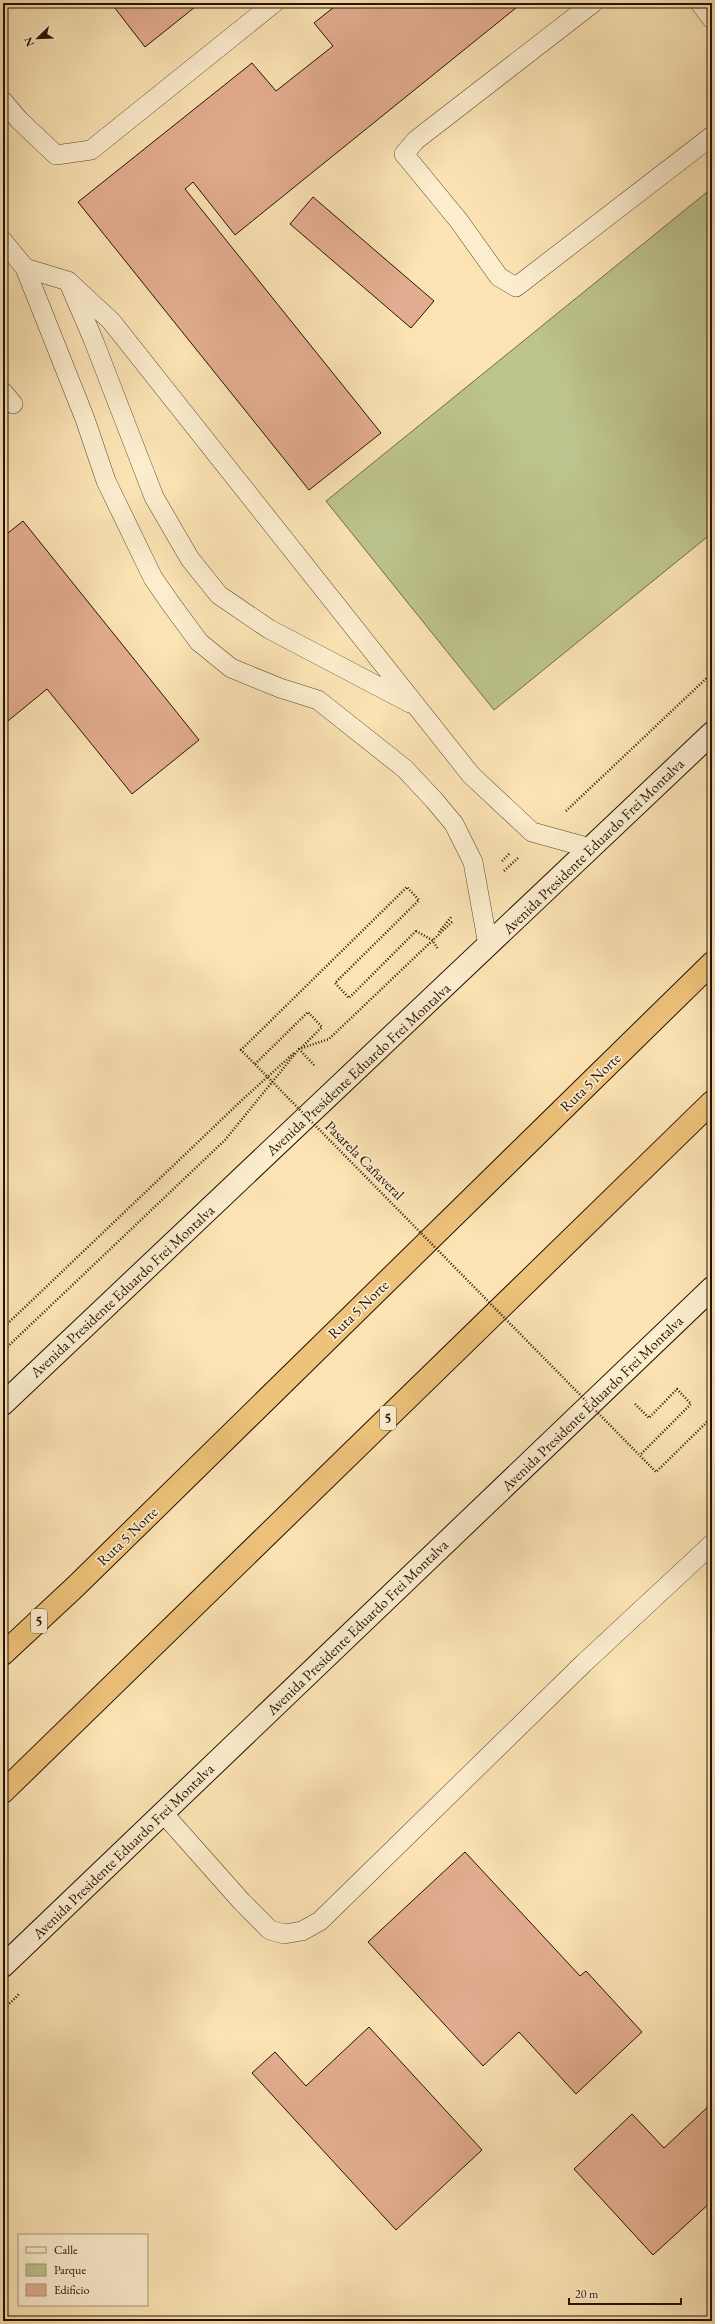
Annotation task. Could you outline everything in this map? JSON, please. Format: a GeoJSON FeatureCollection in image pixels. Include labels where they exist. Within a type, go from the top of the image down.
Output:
{"type":"FeatureCollection","features":[{"type":"Feature","properties":{"kind":"highway","name":"Ruta 5 Norte"},"geometry":{"type":"LineString","coordinates":[[3,1654],[80,1582],[708,965]]}},
{"type":"Feature","properties":{"kind":"highway","name":"5"},"geometry":{"type":"LineString","coordinates":[[3,1792],[712,1102]]}},
{"type":"Feature","properties":{"kind":"main road","name":"Avenida Presidente Eduardo Frei Montalva"},"geometry":{"type":"LineString","coordinates":[[3,1404],[712,733]]}},
{"type":"Feature","properties":{"kind":"main road","name":"Avenida Presidente Eduardo Frei Montalva"},"geometry":{"type":"LineString","coordinates":[[3,1966],[712,1288]]}},
{"type":"Feature","properties":{"kind":"lane"},"geometry":{"type":"LineString","coordinates":[[3,101],[19,120],[56,155],[91,150],[274,3]]}},
{"type":"Feature","properties":{"kind":"lane"},"geometry":{"type":"LineString","coordinates":[[593,3],[416,140],[404,154],[459,221],[499,277],[516,287],[712,136]]}},
{"type":"Feature","properties":{"kind":"lane"},"geometry":{"type":"LineString","coordinates":[[700,3],[712,19]]}},
{"type":"Feature","properties":{"kind":"lane"},"geometry":{"type":"LineString","coordinates":[[3,241],[25,268],[86,419],[106,480],[153,578],[199,642],[232,668],[280,688],[318,700],[405,769],[454,824],[473,862],[488,945]]}},
{"type":"Feature","properties":{"kind":"lane"},"geometry":{"type":"LineString","coordinates":[[25,268],[68,281],[111,322],[471,775],[532,832],[541,836],[590,848]]}},
{"type":"Feature","properties":{"kind":"lane"},"geometry":{"type":"LineString","coordinates":[[68,281],[93,339],[154,497],[190,560],[219,595],[269,629],[416,706]]}},
{"type":"Feature","properties":{"kind":"lane"},"geometry":{"type":"LineString","coordinates":[[163,1813],[242,1902],[270,1930],[284,1934],[302,1931],[320,1921],[584,1663],[712,1544]]}},
{"type":"Feature","properties":{"kind":"path"},"geometry":{"type":"LineString","coordinates":[[3,1351],[225,1140],[299,1050],[329,1039],[480,896],[712,672]]}},
{"type":"Feature","properties":{"kind":"path","name":"Pasarela Cañaveral"},"geometry":{"type":"LineString","coordinates":[[416,931],[349,998],[335,983],[419,900],[406,887],[241,1050],[656,1472],[712,1417]]}},
{"type":"Feature","properties":{"kind":"path"},"geometry":{"type":"LineString","coordinates":[[3,1328],[242,1100],[299,1050],[322,1027],[308,1012],[255,1064]]}},
{"type":"Feature","properties":{"kind":"path"},"geometry":{"type":"LineString","coordinates":[[640,1455],[691,1404],[677,1390],[649,1418]]}},
{"type":"Feature","properties":{"kind":"green space"},"geometry":{"type":"Polygon","coordinates":[[[712,188],[712,533],[494,710],[326,501],[712,188]]]}},
{"type":"Feature","properties":{"kind":"building"},"geometry":{"type":"Polygon","coordinates":[[[111,3],[200,3],[145,47],[111,3]]]}},
{"type":"Feature","properties":{"kind":"building"},"geometry":{"type":"Polygon","coordinates":[[[339,3],[522,3],[235,235],[193,182],[185,189],[381,433],[309,490],[78,202],[252,63],[276,91],[333,46],[314,23],[339,3]]]}},
{"type":"Feature","properties":{"kind":"building"},"geometry":{"type":"Polygon","coordinates":[[[313,197],[434,301],[411,328],[290,224],[313,197]]]}},
{"type":"Feature","properties":{"kind":"building"},"geometry":{"type":"Polygon","coordinates":[[[23,521],[199,740],[132,794],[47,689],[3,725],[3,537],[23,521]]]}},
{"type":"Feature","properties":{"kind":"building"},"geometry":{"type":"Polygon","coordinates":[[[465,1852],[580,1976],[586,1971],[642,2032],[576,2094],[519,2032],[483,2066],[368,1942],[465,1852]]]}},
{"type":"Feature","properties":{"kind":"building"},"geometry":{"type":"Polygon","coordinates":[[[369,2027],[482,2150],[396,2230],[252,2073],[275,2052],[306,2086],[369,2027]]]}},
{"type":"Feature","properties":{"kind":"building"},"geometry":{"type":"Polygon","coordinates":[[[712,2103],[712,2201],[653,2255],[574,2169],[632,2114],[664,2148],[712,2103]]]}}]}
